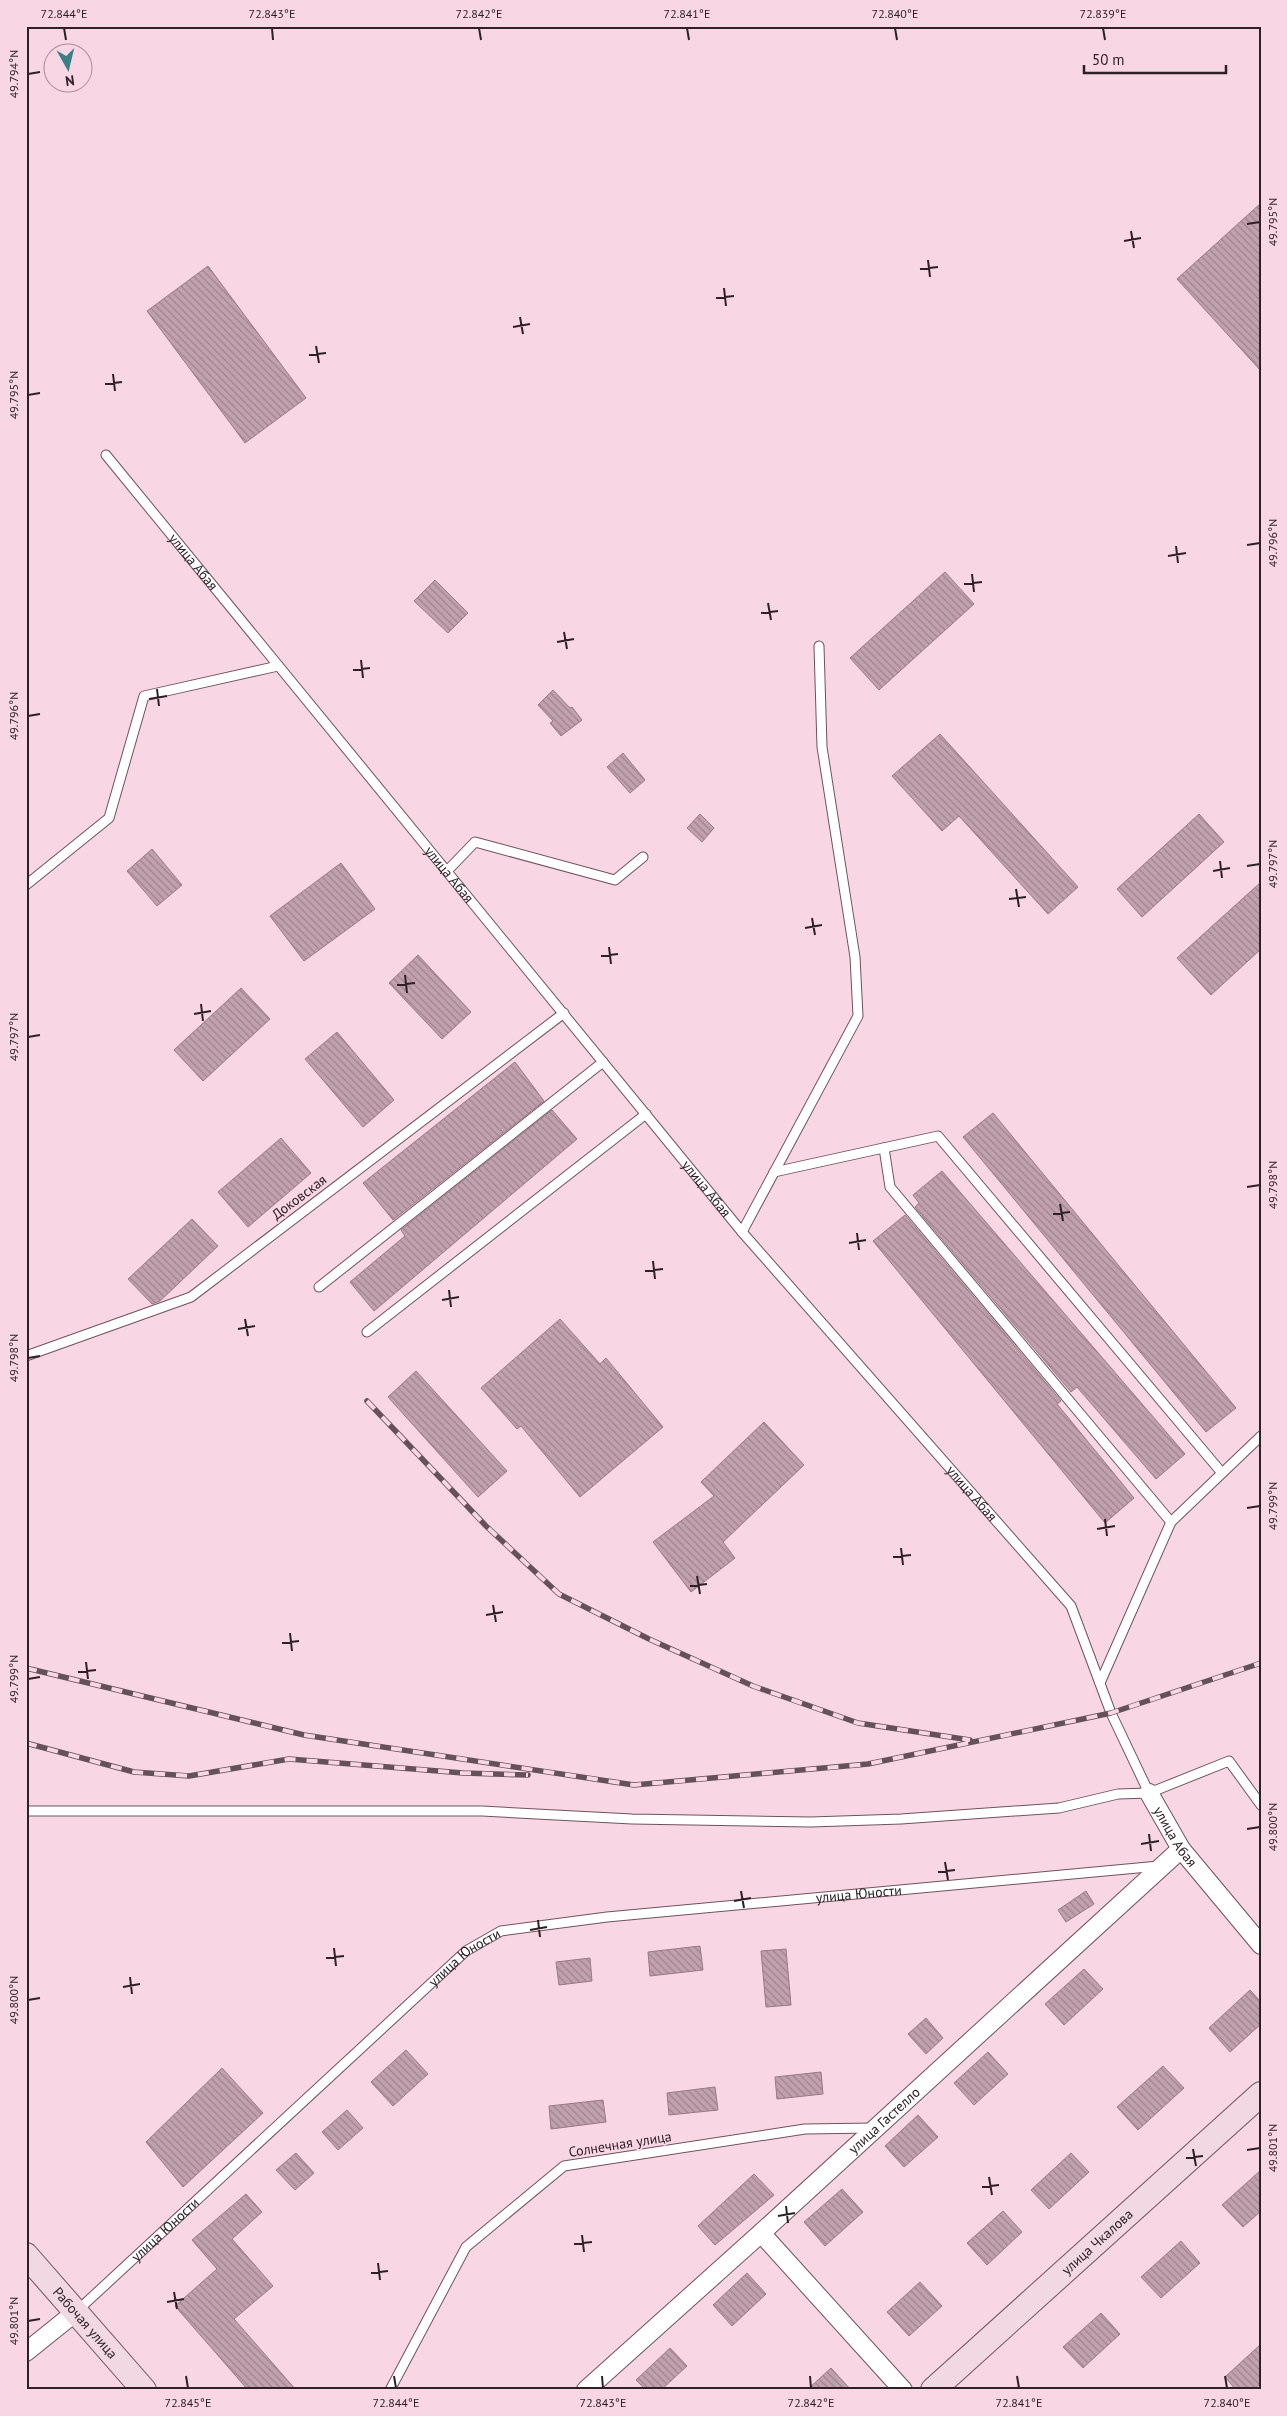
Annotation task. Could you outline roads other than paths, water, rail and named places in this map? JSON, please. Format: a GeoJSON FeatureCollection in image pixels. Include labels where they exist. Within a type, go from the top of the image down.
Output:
{"type":"FeatureCollection","features":[{"type":"Feature","properties":{"kind":"main road","name":"улица Чкалова"},"geometry":{"type":"LineString","coordinates":[[932,2390],[1261,2094]]}},
{"type":"Feature","properties":{"kind":"main road","name":"Рабочая улица"},"geometry":{"type":"LineString","coordinates":[[26,2255],[77,2311],[144,2390]]}},
{"type":"Feature","properties":{"kind":"street","name":"улица Абая"},"geometry":{"type":"LineString","coordinates":[[1149,1794],[1181,1849],[1261,1945]]}},
{"type":"Feature","properties":{"kind":"street","name":"улица Гастелло"},"geometry":{"type":"LineString","coordinates":[[586,2390],[761,2234],[1181,1849]]}},
{"type":"Feature","properties":{"kind":"street"},"geometry":{"type":"LineString","coordinates":[[761,2234],[903,2390]]}},
{"type":"Feature","properties":{"kind":"street","name":"улица Юности"},"geometry":{"type":"LineString","coordinates":[[26,2352],[77,2311]]}},
{"type":"Feature","properties":{"kind":"lane","name":"улица Абая"},"geometry":{"type":"LineString","coordinates":[[106,455],[742,1232],[1071,1606],[1111,1713],[1149,1794]]}},
{"type":"Feature","properties":{"kind":"lane"},"geometry":{"type":"LineString","coordinates":[[742,1232],[858,1016],[855,957],[822,747],[820,646]]}},
{"type":"Feature","properties":{"kind":"lane"},"geometry":{"type":"LineString","coordinates":[[26,885],[109,818],[144,696],[278,666]]}},
{"type":"Feature","properties":{"kind":"lane"},"geometry":{"type":"LineString","coordinates":[[447,871],[474,842],[615,880],[643,856]]}},
{"type":"Feature","properties":{"kind":"lane","name":"Доковская"},"geometry":{"type":"LineString","coordinates":[[26,1356],[191,1297],[564,1013]]}},
{"type":"Feature","properties":{"kind":"lane"},"geometry":{"type":"LineString","coordinates":[[319,1287],[603,1062]]}},
{"type":"Feature","properties":{"kind":"lane"},"geometry":{"type":"LineString","coordinates":[[367,1332],[646,1114]]}},
{"type":"Feature","properties":{"kind":"lane"},"geometry":{"type":"LineString","coordinates":[[774,1172],[938,1136],[1222,1473]]}},
{"type":"Feature","properties":{"kind":"lane"},"geometry":{"type":"LineString","coordinates":[[884,1148],[890,1187],[1171,1522]]}},
{"type":"Feature","properties":{"kind":"lane"},"geometry":{"type":"LineString","coordinates":[[1100,1684],[1171,1522],[1261,1436]]}},
{"type":"Feature","properties":{"kind":"lane"},"geometry":{"type":"LineString","coordinates":[[26,1811],[482,1812],[632,1819],[812,1822],[988,1814],[1059,1808],[1118,1794],[1149,1794],[1229,1761],[1261,1805]]}},
{"type":"Feature","properties":{"kind":"lane","name":"улица Юности"},"geometry":{"type":"LineString","coordinates":[[77,2311],[466,1951],[501,1931],[617,1916],[1162,1866]]}},
{"type":"Feature","properties":{"kind":"lane","name":"Солнечная улица"},"geometry":{"type":"LineString","coordinates":[[390,2390],[466,2247],[564,2166],[805,2129],[877,2128]]}},
{"type":"Feature","properties":{"kind":"railway"},"geometry":{"type":"LineString","coordinates":[[367,1401],[486,1526],[559,1594],[649,1639],[753,1686],[858,1723],[970,1740]]}},
{"type":"Feature","properties":{"kind":"railway"},"geometry":{"type":"LineString","coordinates":[[26,1668],[304,1735],[634,1785],[868,1764],[1111,1713],[1261,1663]]}},
{"type":"Feature","properties":{"kind":"railway"},"geometry":{"type":"LineString","coordinates":[[26,1743],[134,1772],[189,1776],[289,1759],[463,1773],[528,1775]]}}]}
